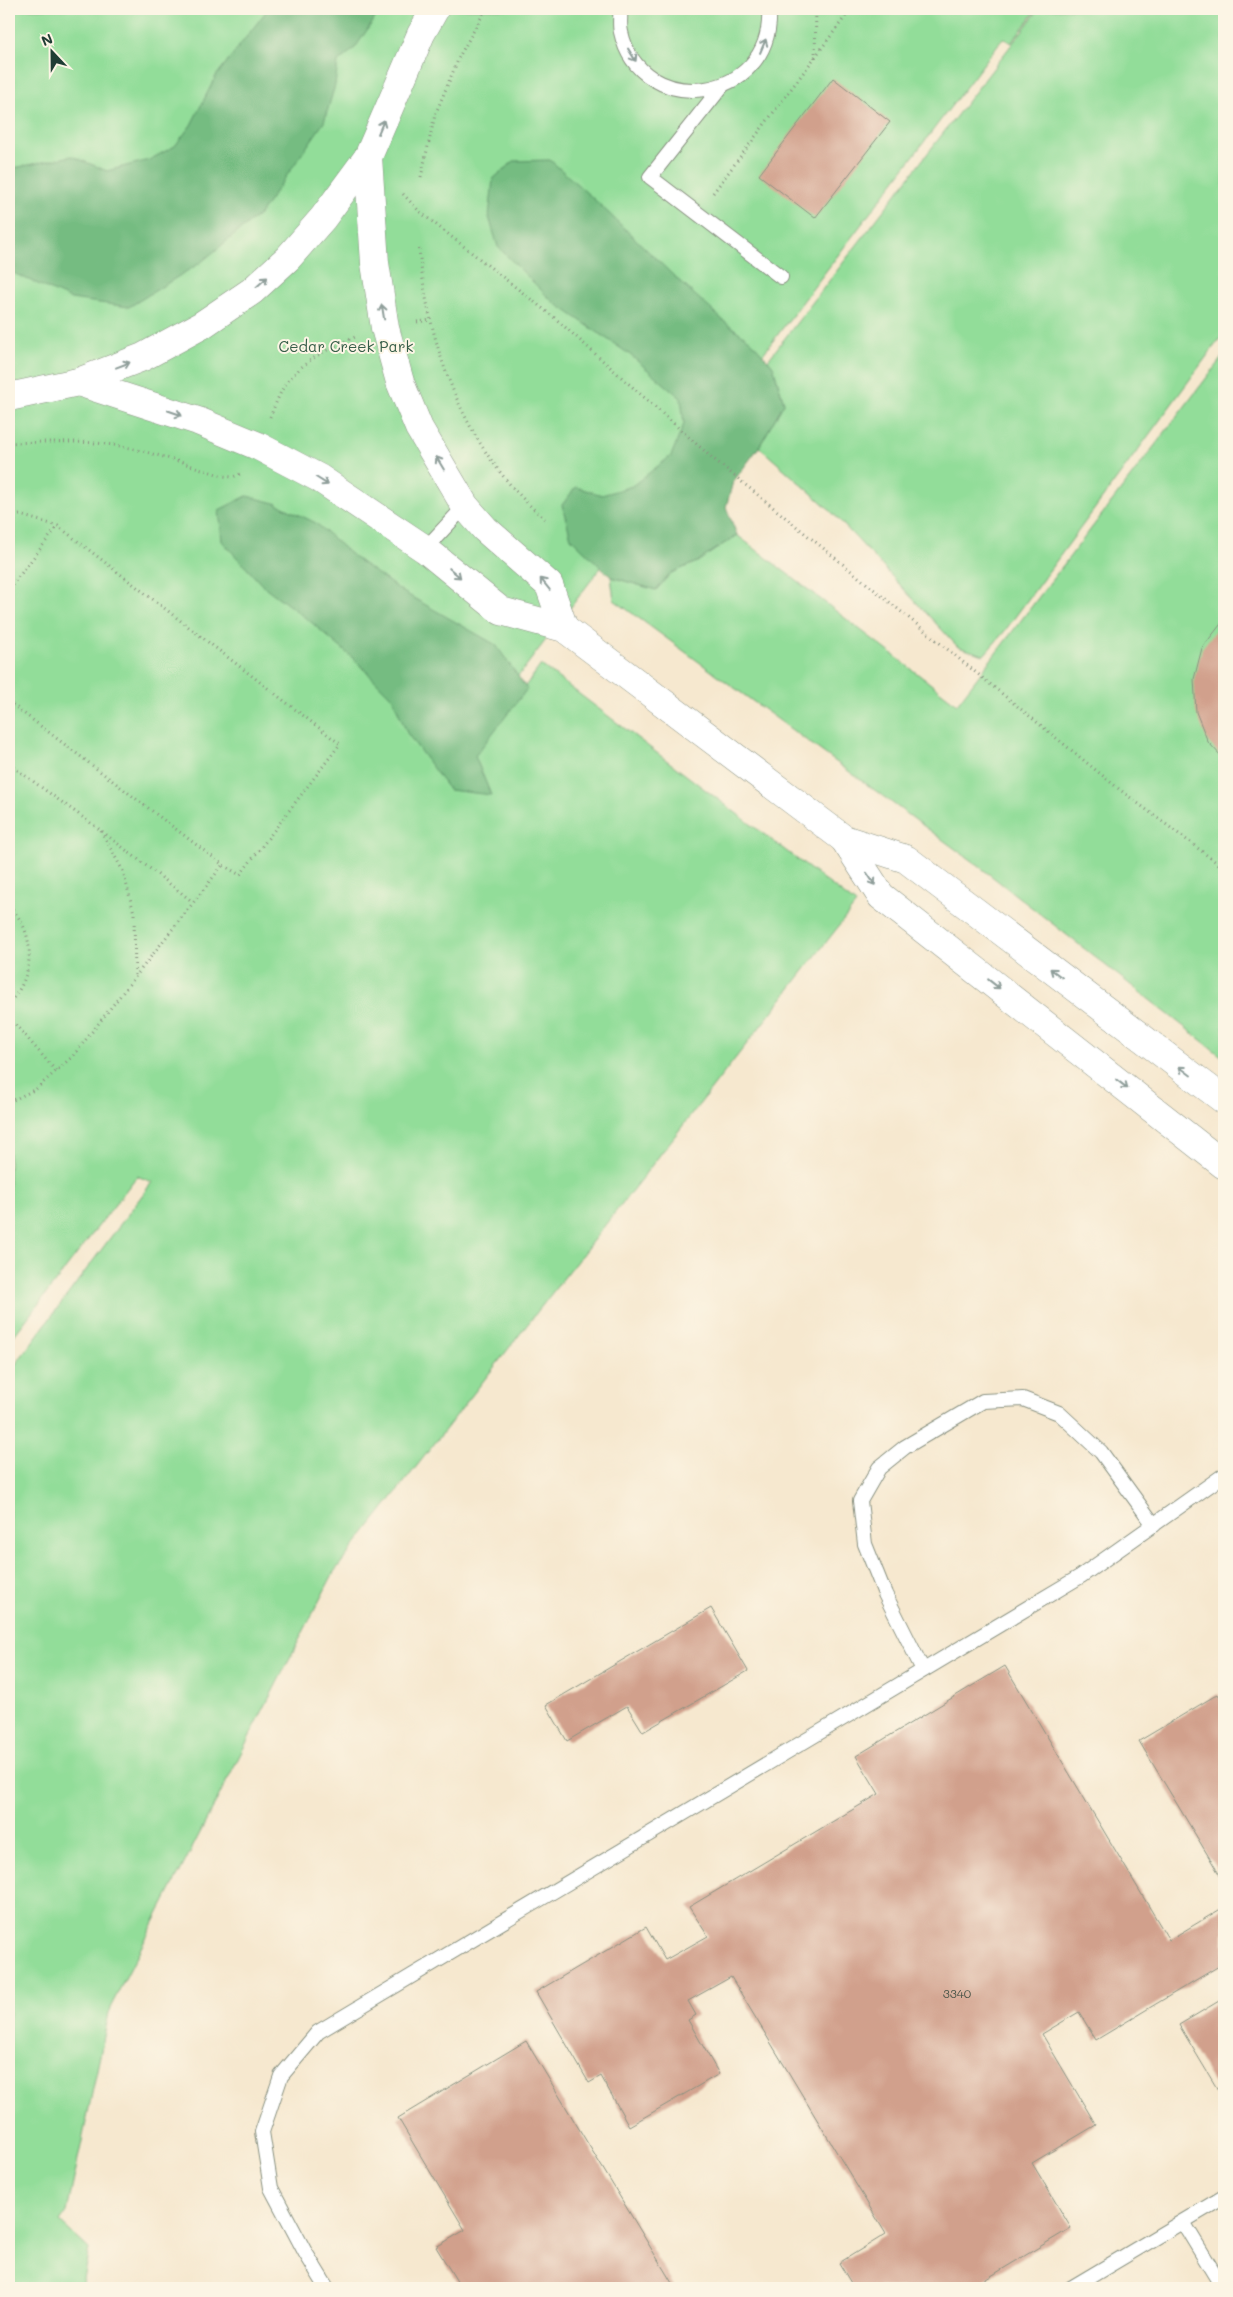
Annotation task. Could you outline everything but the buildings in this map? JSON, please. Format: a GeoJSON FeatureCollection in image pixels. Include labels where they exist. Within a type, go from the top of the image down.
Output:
{"type":"FeatureCollection","features":[{"type":"Feature","properties":{"kind":"street"},"geometry":{"type":"LineString","coordinates":[[9,397],[78,382],[143,357],[202,325],[252,291],[288,258],[323,218],[368,157],[421,34],[435,9]]}},
{"type":"Feature","properties":{"kind":"street"},"geometry":{"type":"LineString","coordinates":[[368,157],[375,263],[385,328],[397,372],[419,428],[465,506],[486,528],[549,585],[564,628]]}},
{"type":"Feature","properties":{"kind":"street"},"geometry":{"type":"LineString","coordinates":[[78,382],[198,420],[258,446],[319,478],[425,549],[501,612],[564,628],[844,839],[906,860],[1224,1100]]}},
{"type":"Feature","properties":{"kind":"street"},"geometry":{"type":"LineString","coordinates":[[844,839],[881,896],[1224,1165]]}},
{"type":"Feature","properties":{"kind":"lane"},"geometry":{"type":"LineString","coordinates":[[620,9],[621,32],[631,56],[648,75],[671,87],[697,91],[722,86],[743,74],[758,56],[768,34],[769,9]]}},
{"type":"Feature","properties":{"kind":"lane"},"geometry":{"type":"LineString","coordinates":[[722,86],[650,177],[781,277]]}},
{"type":"Feature","properties":{"kind":"lane"},"geometry":{"type":"LineString","coordinates":[[425,549],[465,506]]}},
{"type":"Feature","properties":{"kind":"lane"},"geometry":{"type":"LineString","coordinates":[[923,1670],[885,1594],[865,1544],[860,1501],[879,1468],[905,1447],[983,1401],[1023,1399],[1059,1413],[1101,1452],[1154,1525]]}},
{"type":"Feature","properties":{"kind":"lane"},"geometry":{"type":"LineString","coordinates":[[327,2288],[305,2252],[271,2188],[262,2132],[281,2076],[318,2032],[1081,1576],[1224,1475]]}},
{"type":"Feature","properties":{"kind":"lane"},"geometry":{"type":"LineString","coordinates":[[1071,2288],[1224,2198]]}},
{"type":"Feature","properties":{"kind":"lane"},"geometry":{"type":"LineString","coordinates":[[1183,2222],[1223,2288]]}},
{"type":"Feature","properties":{"kind":"path"},"geometry":{"type":"LineString","coordinates":[[421,177],[435,115],[460,55],[486,9]]}},
{"type":"Feature","properties":{"kind":"path"},"geometry":{"type":"LineString","coordinates":[[815,59],[816,9]]}},
{"type":"Feature","properties":{"kind":"path"},"geometry":{"type":"LineString","coordinates":[[697,214],[851,9]]}},
{"type":"Feature","properties":{"kind":"path"},"geometry":{"type":"LineString","coordinates":[[368,157],[420,212],[556,319],[710,456],[1120,788],[1224,868]]}},
{"type":"Feature","properties":{"kind":"path"},"geometry":{"type":"LineString","coordinates":[[419,249],[423,290],[440,358],[453,392],[471,428],[500,474],[522,500],[545,518]]}},
{"type":"Feature","properties":{"kind":"path"},"geometry":{"type":"LineString","coordinates":[[266,425],[284,386],[301,366],[319,353],[359,335]]}},
{"type":"Feature","properties":{"kind":"path"},"geometry":{"type":"LineString","coordinates":[[9,443],[47,442],[119,446],[233,477],[241,474],[246,467]]}},
{"type":"Feature","properties":{"kind":"path"},"geometry":{"type":"LineString","coordinates":[[9,516],[20,515],[58,526],[340,744],[240,875],[223,865],[9,702]]}},
{"type":"Feature","properties":{"kind":"path"},"geometry":{"type":"LineString","coordinates":[[9,589],[58,526]]}},
{"type":"Feature","properties":{"kind":"path"},"geometry":{"type":"LineString","coordinates":[[9,764],[99,829],[193,902]]}},
{"type":"Feature","properties":{"kind":"path"},"geometry":{"type":"LineString","coordinates":[[99,829],[124,871],[134,913],[135,977]]}},
{"type":"Feature","properties":{"kind":"path"},"geometry":{"type":"LineString","coordinates":[[9,1102],[36,1089],[73,1056],[223,865]]}},
{"type":"Feature","properties":{"kind":"path"},"geometry":{"type":"LineString","coordinates":[[9,906],[16,912],[26,932],[30,953],[27,974],[18,994],[9,1004]]}},
{"type":"Feature","properties":{"kind":"path"},"geometry":{"type":"LineString","coordinates":[[9,1016],[56,1071]]}},
{"type":"Feature","properties":{"kind":"green space","name":"Cedar Creek Park"},"geometry":{"type":"Polygon","coordinates":[[[9,9],[1037,9],[1011,43],[1003,38],[441,778],[449,788],[541,665],[856,904],[334,1572],[110,2008],[67,2212],[60,2222],[89,2249],[81,2288],[9,2288],[9,1373],[152,1182],[137,1176],[9,1342],[9,9]]]}},
{"type":"Feature","properties":{"kind":"green space"},"geometry":{"type":"Polygon","coordinates":[[[268,9],[381,9],[355,48],[338,62],[335,85],[324,122],[260,214],[200,263],[129,307],[71,299],[9,271],[9,169],[72,156],[107,171],[149,160],[175,146],[191,125],[216,76],[268,9]]]}},
{"type":"Feature","properties":{"kind":"green space"},"geometry":{"type":"Polygon","coordinates":[[[1039,9],[1224,9],[1224,333],[1004,632],[984,655],[958,647],[827,507],[759,447],[784,403],[773,366],[768,360],[1039,9]]]}},
{"type":"Feature","properties":{"kind":"green space"},"geometry":{"type":"Polygon","coordinates":[[[550,160],[596,201],[676,278],[725,322],[751,341],[773,366],[784,403],[759,447],[733,482],[726,507],[737,535],[697,562],[671,573],[656,590],[611,577],[571,538],[562,505],[576,487],[602,495],[632,486],[671,456],[684,424],[681,398],[629,354],[552,301],[498,247],[489,217],[493,179],[514,161],[550,160]]]}},
{"type":"Feature","properties":{"kind":"green space"},"geometry":{"type":"Polygon","coordinates":[[[1224,355],[1224,1058],[980,867],[614,600],[611,577],[656,590],[671,573],[697,562],[737,535],[957,704],[1224,355]]]}},
{"type":"Feature","properties":{"kind":"green space"},"geometry":{"type":"Polygon","coordinates":[[[247,496],[275,503],[316,523],[355,558],[403,592],[496,645],[527,689],[475,756],[491,795],[449,790],[407,733],[393,699],[355,660],[311,622],[262,585],[222,541],[219,510],[247,496]]]}}]}
